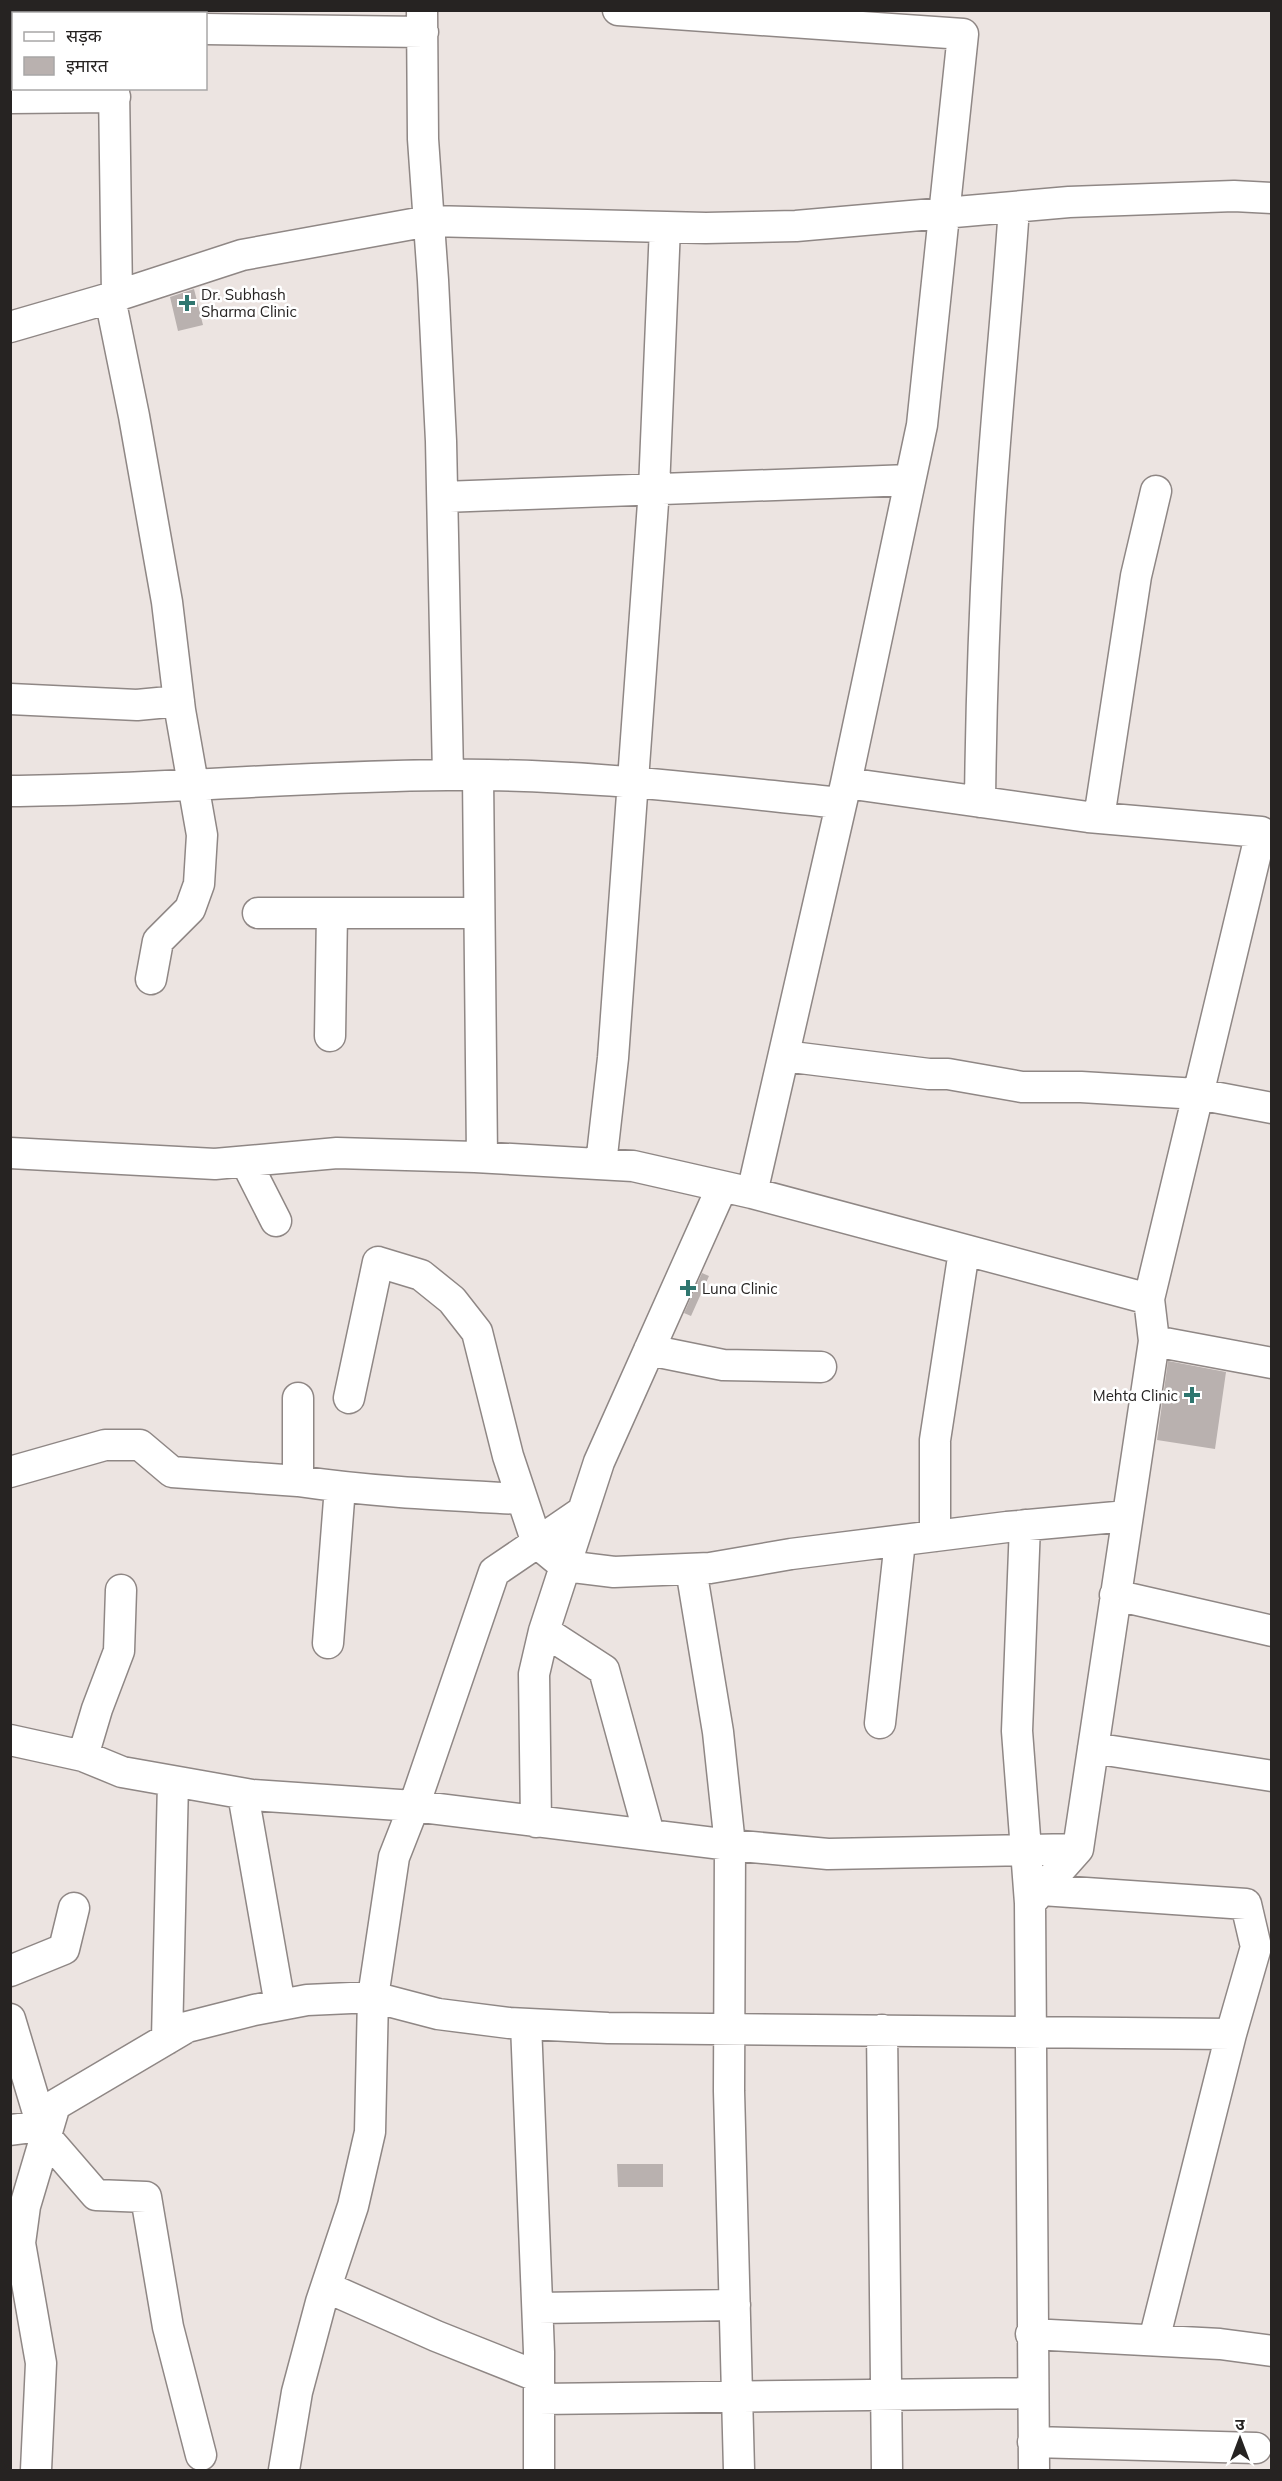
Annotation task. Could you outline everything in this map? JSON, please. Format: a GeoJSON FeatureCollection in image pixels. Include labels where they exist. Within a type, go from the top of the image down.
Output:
{"type":"FeatureCollection","features":[{"type":"Feature","properties":{"kind":"street"},"geometry":{"type":"LineString","coordinates":[[618,10],[963,34],[922,425],[844,793],[752,1193]]}},
{"type":"Feature","properties":{"kind":"street"},"geometry":{"type":"LineString","coordinates":[[207,29],[422,21],[423,139],[443,496],[448,774]]}},
{"type":"Feature","properties":{"kind":"street"},"geometry":{"type":"LineString","coordinates":[[10,98],[115,93],[114,297],[165,590],[179,701],[202,834],[199,884],[190,909],[158,941],[151,979]]}},
{"type":"Feature","properties":{"kind":"street"},"geometry":{"type":"LineString","coordinates":[[10,327],[114,297],[242,255],[429,221],[665,227],[796,226],[1069,202],[1234,196],[1272,198]]}},
{"type":"Feature","properties":{"kind":"street"},"geometry":{"type":"LineString","coordinates":[[980,802],[981,714],[989,527],[1014,207]]}},
{"type":"Feature","properties":{"kind":"street"},"geometry":{"type":"LineString","coordinates":[[601,1164],[613,1058],[654,489],[665,227]]}},
{"type":"Feature","properties":{"kind":"street"},"geometry":{"type":"LineString","coordinates":[[443,496],[910,480]]}},
{"type":"Feature","properties":{"kind":"street"},"geometry":{"type":"LineString","coordinates":[[1099,818],[1136,576],[1156,492]]}},
{"type":"Feature","properties":{"kind":"street"},"geometry":{"type":"LineString","coordinates":[[10,699],[137,705],[179,701]]}},
{"type":"Feature","properties":{"kind":"street"},"geometry":{"type":"LineString","coordinates":[[10,791],[86,790],[448,774],[844,793],[980,802],[1099,818],[1266,830],[1198,1094],[1149,1299],[1154,1341],[1114,1595],[1078,1849],[1036,1897]]}},
{"type":"Feature","properties":{"kind":"street"},"geometry":{"type":"LineString","coordinates":[[478,776],[482,1157]]}},
{"type":"Feature","properties":{"kind":"street"},"geometry":{"type":"LineString","coordinates":[[258,914],[480,914]]}},
{"type":"Feature","properties":{"kind":"street"},"geometry":{"type":"LineString","coordinates":[[330,1035],[332,914]]}},
{"type":"Feature","properties":{"kind":"street"},"geometry":{"type":"LineString","coordinates":[[784,1056],[929,1074],[948,1074],[1022,1087],[1081,1087],[1198,1094],[1272,1108]]}},
{"type":"Feature","properties":{"kind":"street"},"geometry":{"type":"LineString","coordinates":[[10,1153],[215,1164],[337,1154],[482,1157],[633,1166],[752,1193],[1149,1299]]}},
{"type":"Feature","properties":{"kind":"street"},"geometry":{"type":"LineString","coordinates":[[246,1162],[276,1221]]}},
{"type":"Feature","properties":{"kind":"street"},"geometry":{"type":"LineString","coordinates":[[536,1822],[534,1674],[544,1631],[599,1462],[722,1187]]}},
{"type":"Feature","properties":{"kind":"street"},"geometry":{"type":"LineString","coordinates":[[935,1536],[935,1440],[964,1251]]}},
{"type":"Feature","properties":{"kind":"street"},"geometry":{"type":"LineString","coordinates":[[349,1398],[378,1262],[421,1275],[452,1300],[477,1332],[508,1456],[537,1543],[565,1566],[614,1572],[710,1568],[791,1554],[900,1540],[1127,1516]]}},
{"type":"Feature","properties":{"kind":"street"},"geometry":{"type":"LineString","coordinates":[[1154,1341],[1272,1363]]}},
{"type":"Feature","properties":{"kind":"street"},"geometry":{"type":"LineString","coordinates":[[649,1350],[723,1365],[821,1367]]}},
{"type":"Feature","properties":{"kind":"street"},"geometry":{"type":"LineString","coordinates":[[298,1398],[298,1480]]}},
{"type":"Feature","properties":{"kind":"street"},"geometry":{"type":"LineString","coordinates":[[10,1472],[105,1445],[140,1445],[172,1472],[298,1480],[340,1487],[522,1499]]}},
{"type":"Feature","properties":{"kind":"street"},"geometry":{"type":"LineString","coordinates":[[328,1642],[340,1487]]}},
{"type":"Feature","properties":{"kind":"street"},"geometry":{"type":"LineString","coordinates":[[284,2470],[297,2392],[326,2287],[353,2206],[370,2132],[373,1997],[394,1857],[414,1806],[494,1572],[582,1512]]}},
{"type":"Feature","properties":{"kind":"street"},"geometry":{"type":"LineString","coordinates":[[1025,1525],[1017,1731],[1024,1851],[1036,1897],[1030,2031],[1033,2456],[1256,2448]]}},
{"type":"Feature","properties":{"kind":"street"},"geometry":{"type":"LineString","coordinates":[[880,1723],[900,1540]]}},
{"type":"Feature","properties":{"kind":"street"},"geometry":{"type":"LineString","coordinates":[[691,1569],[718,1732],[730,1845],[729,2030],[739,2470]]}},
{"type":"Feature","properties":{"kind":"street"},"geometry":{"type":"LineString","coordinates":[[83,1756],[97,1709],[119,1651],[121,1590]]}},
{"type":"Feature","properties":{"kind":"street"},"geometry":{"type":"LineString","coordinates":[[1114,1595],[1272,1631]]}},
{"type":"Feature","properties":{"kind":"street"},"geometry":{"type":"LineString","coordinates":[[544,1631],[604,1670],[649,1834]]}},
{"type":"Feature","properties":{"kind":"street"},"geometry":{"type":"LineString","coordinates":[[10,1740],[83,1756],[122,1772],[243,1794],[414,1806],[730,1845],[828,1854],[1078,1849]]}},
{"type":"Feature","properties":{"kind":"street"},"geometry":{"type":"LineString","coordinates":[[1093,1748],[1272,1776]]}},
{"type":"Feature","properties":{"kind":"street"},"geometry":{"type":"LineString","coordinates":[[167,2039],[173,1782]]}},
{"type":"Feature","properties":{"kind":"street"},"geometry":{"type":"LineString","coordinates":[[243,1794],[280,2005]]}},
{"type":"Feature","properties":{"kind":"street"},"geometry":{"type":"LineString","coordinates":[[1036,1897],[1246,1904],[1264,1949],[1231,2034],[1154,2340]]}},
{"type":"Feature","properties":{"kind":"street"},"geometry":{"type":"LineString","coordinates":[[10,1971],[64,1949],[74,1908]]}},
{"type":"Feature","properties":{"kind":"street"},"geometry":{"type":"LineString","coordinates":[[36,2470],[41,2363],[20,2243],[25,2206],[55,2104],[187,2027],[307,2000],[373,1997],[438,2014],[526,2024],[729,2030],[1231,2034]]}},
{"type":"Feature","properties":{"kind":"street"},"geometry":{"type":"LineString","coordinates":[[10,2019],[45,2136]]}},
{"type":"Feature","properties":{"kind":"street"},"geometry":{"type":"LineString","coordinates":[[526,2024],[538,2308],[539,2470]]}},
{"type":"Feature","properties":{"kind":"street"},"geometry":{"type":"LineString","coordinates":[[882,2030],[887,2470]]}},
{"type":"Feature","properties":{"kind":"street"},"geometry":{"type":"LineString","coordinates":[[10,2130],[33,2127],[45,2136],[96,2195],[146,2197],[168,2327],[201,2455]]}},
{"type":"Feature","properties":{"kind":"street"},"geometry":{"type":"LineString","coordinates":[[326,2287],[436,2336],[539,2388],[737,2397],[1032,2393]]}},
{"type":"Feature","properties":{"kind":"street"},"geometry":{"type":"LineString","coordinates":[[538,2308],[735,2305]]}},
{"type":"Feature","properties":{"kind":"street"},"geometry":{"type":"LineString","coordinates":[[1031,2334],[1220,2344],[1272,2351]]}},
{"type":"Feature","properties":{"kind":"building"},"geometry":{"type":"Polygon","coordinates":[[[194,289],[203,325],[178,331],[170,297],[194,289]]]}},
{"type":"Feature","properties":{"kind":"building"},"geometry":{"type":"Polygon","coordinates":[[[702,1273],[709,1276],[691,1316],[684,1313],[702,1273]]]}},
{"type":"Feature","properties":{"kind":"building"},"geometry":{"type":"Polygon","coordinates":[[[1168,1361],[1226,1372],[1215,1449],[1157,1440],[1168,1361]]]}},
{"type":"Feature","properties":{"kind":"building"},"geometry":{"type":"Polygon","coordinates":[[[617,2164],[663,2164],[663,2187],[618,2187],[617,2164]]]}},
{"type":"Feature","properties":{"kind":"place","name":"Dr. Subhash Sharma Clinic"},"geometry":{"type":"Point","coordinates":[187,303]}},
{"type":"Feature","properties":{"kind":"place","name":"Luna Clinic"},"geometry":{"type":"Point","coordinates":[688,1288]}},
{"type":"Feature","properties":{"kind":"place","name":"Mehta Clinic"},"geometry":{"type":"Point","coordinates":[1192,1395]}}]}
